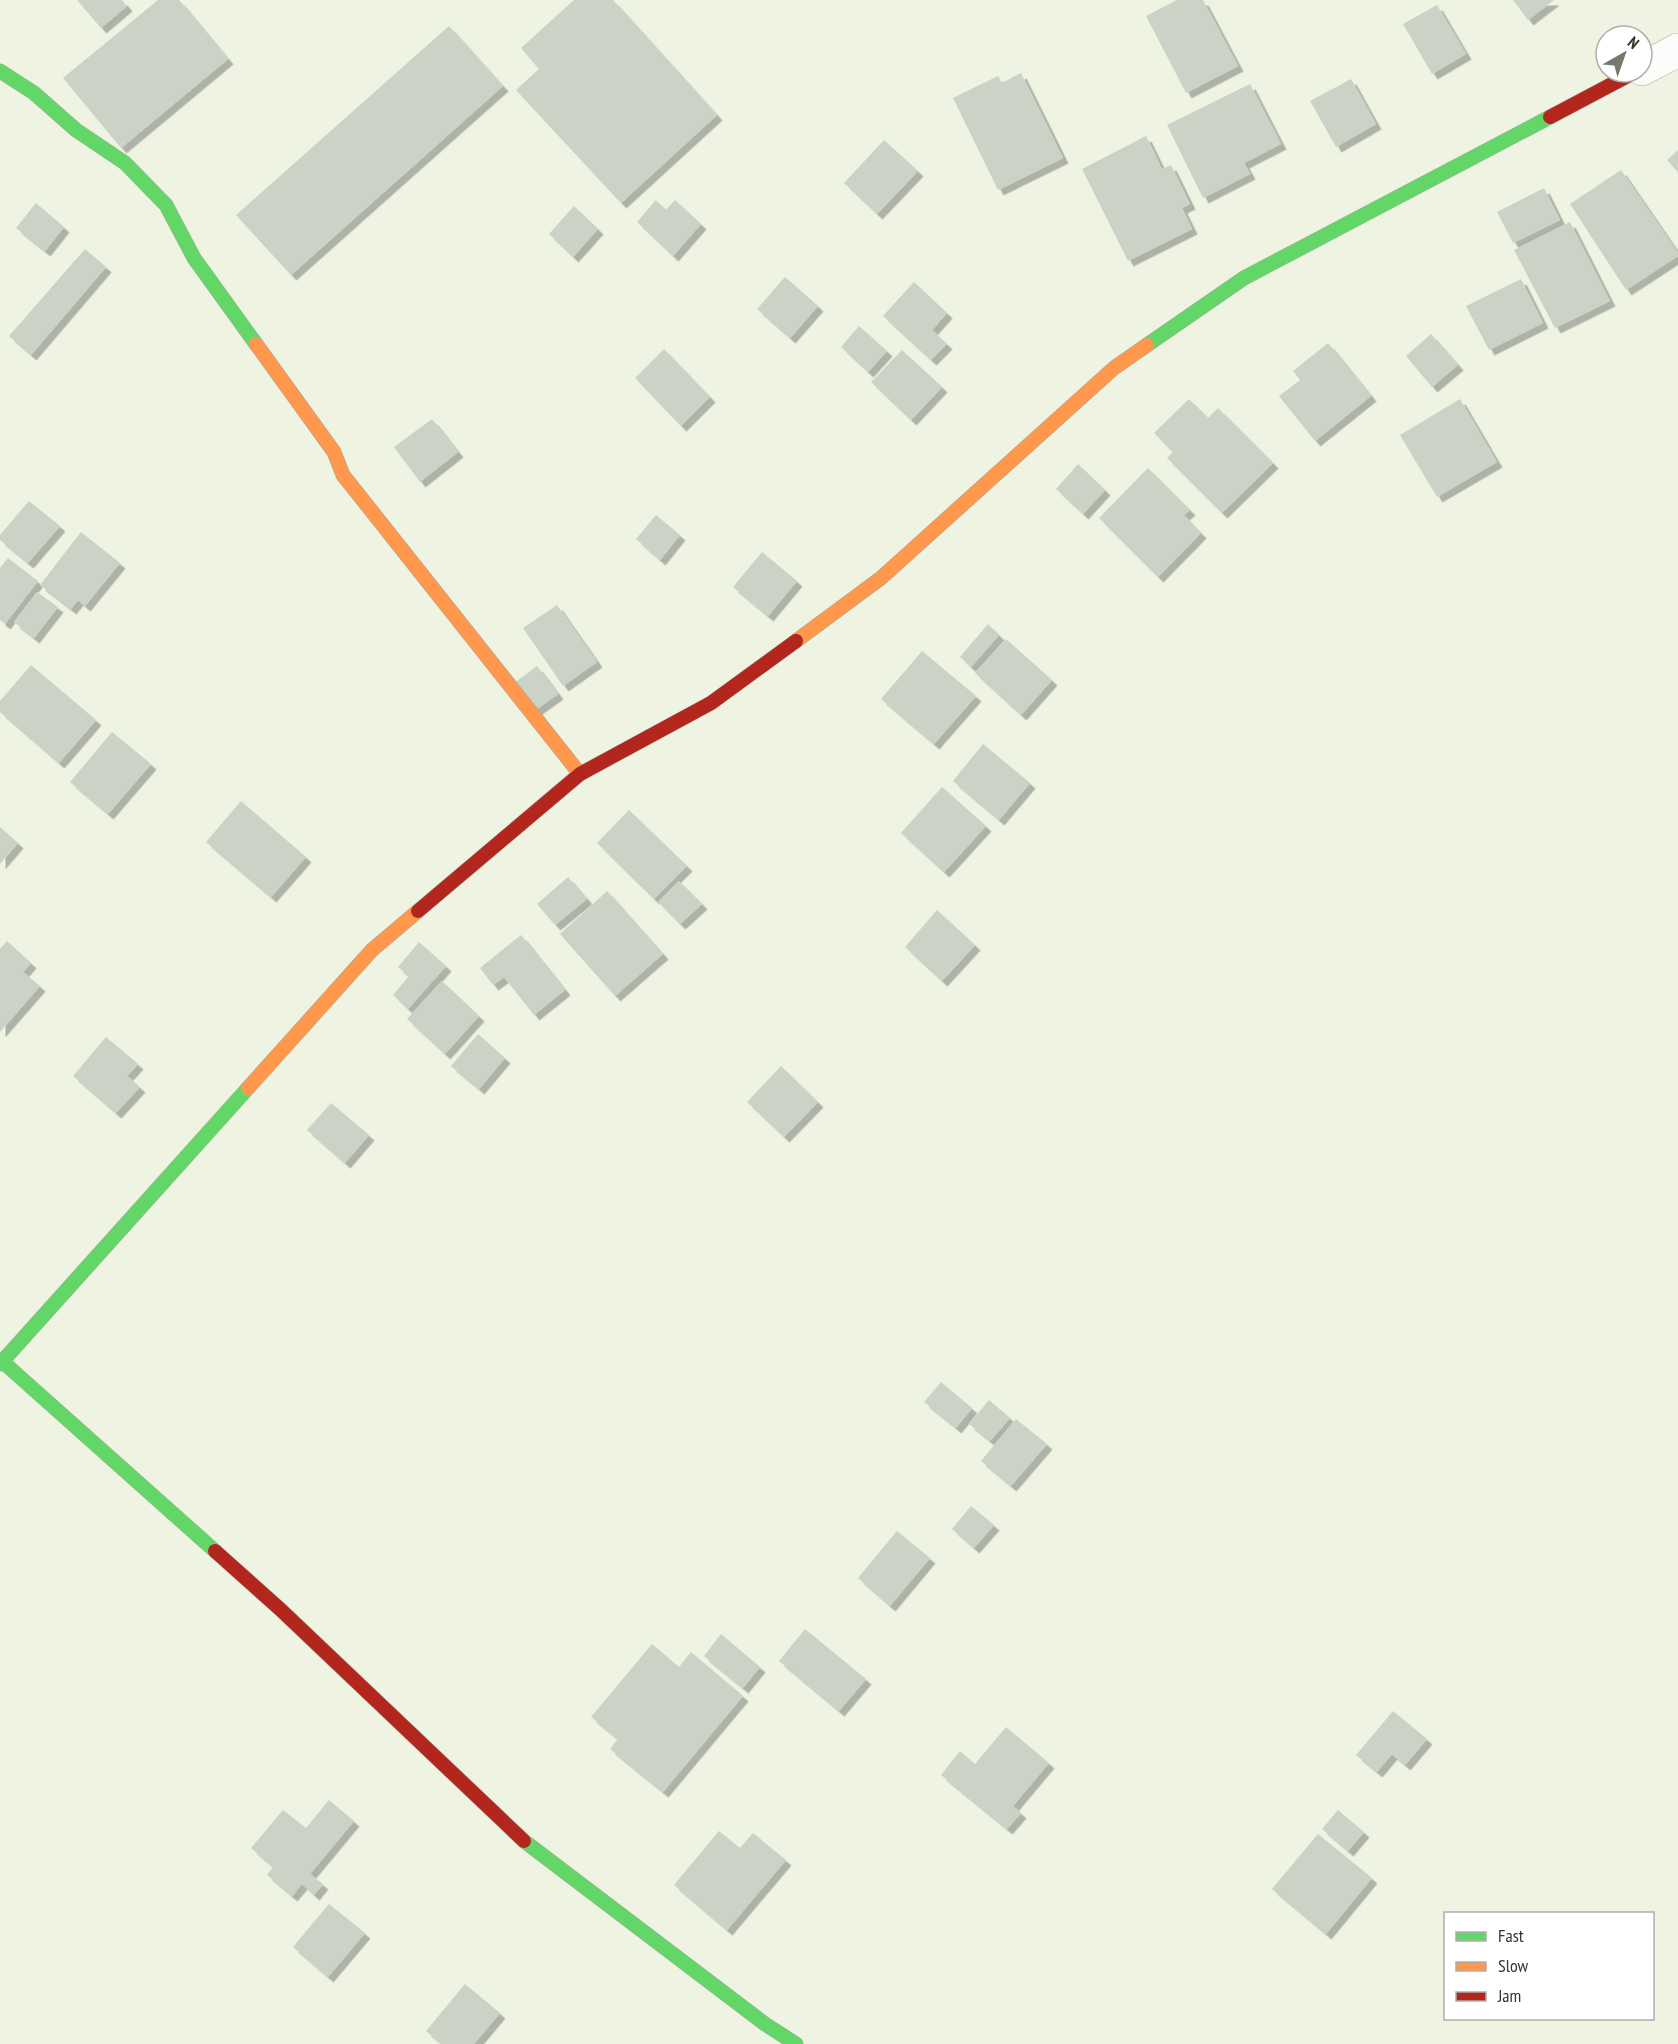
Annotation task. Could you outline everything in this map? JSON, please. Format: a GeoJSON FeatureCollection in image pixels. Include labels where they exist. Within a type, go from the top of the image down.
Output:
{"type":"FeatureCollection","features":[{"type":"Feature","properties":{"kind":"street"},"geometry":{"type":"LineString","coordinates":[[1654,63],[1678,50]]}},
{"type":"Feature","properties":{"kind":"street"},"geometry":{"type":"LineString","coordinates":[[0,71],[34,93],[76,130],[125,163],[165,205],[194,258],[334,452],[343,476],[580,774]]}},
{"type":"Feature","properties":{"kind":"street"},"geometry":{"type":"LineString","coordinates":[[796,2044],[765,2024],[514,1833],[281,1610],[1,1363],[372,950],[580,774],[711,703],[881,578],[1114,368],[1244,278],[1612,84]]}},
{"type":"Feature","properties":{"kind":"building"},"geometry":{"type":"Polygon","coordinates":[[[77,0],[122,0],[127,6],[101,28],[77,0]]]}},
{"type":"Feature","properties":{"kind":"building"},"geometry":{"type":"Polygon","coordinates":[[[158,0],[179,0],[228,59],[121,148],[63,78],[158,0]]]}},
{"type":"Feature","properties":{"kind":"building"},"geometry":{"type":"Polygon","coordinates":[[[574,0],[613,0],[717,115],[621,203],[516,90],[539,69],[521,48],[574,0]]]}},
{"type":"Feature","properties":{"kind":"building"},"geometry":{"type":"Polygon","coordinates":[[[1177,0],[1203,0],[1238,66],[1186,93],[1146,16],[1177,0]]]}},
{"type":"Feature","properties":{"kind":"building"},"geometry":{"type":"Polygon","coordinates":[[[1513,0],[1554,0],[1528,20],[1513,0]]]}},
{"type":"Feature","properties":{"kind":"building"},"geometry":{"type":"Polygon","coordinates":[[[1437,5],[1466,54],[1432,74],[1403,24],[1437,5]]]}},
{"type":"Feature","properties":{"kind":"building"},"geometry":{"type":"Polygon","coordinates":[[[449,26],[503,86],[291,275],[236,215],[449,26]]]}},
{"type":"Feature","properties":{"kind":"building"},"geometry":{"type":"Polygon","coordinates":[[[1021,73],[1063,158],[998,190],[953,98],[998,76],[1002,83],[1021,73]]]}},
{"type":"Feature","properties":{"kind":"building"},"geometry":{"type":"Polygon","coordinates":[[[1351,79],[1376,124],[1336,147],[1310,101],[1351,79]]]}},
{"type":"Feature","properties":{"kind":"building"},"geometry":{"type":"Polygon","coordinates":[[[1250,84],[1281,144],[1244,163],[1250,174],[1203,198],[1167,125],[1250,84]]]}},
{"type":"Feature","properties":{"kind":"building"},"geometry":{"type":"Polygon","coordinates":[[[1146,136],[1162,169],[1171,165],[1190,204],[1182,208],[1192,229],[1128,261],[1082,169],[1146,136]]]}},
{"type":"Feature","properties":{"kind":"building"},"geometry":{"type":"Polygon","coordinates":[[[884,140],[918,171],[877,214],[844,183],[884,140]]]}},
{"type":"Feature","properties":{"kind":"building"},"geometry":{"type":"Polygon","coordinates":[[[1678,150],[1678,172],[1667,160],[1678,150]]]}},
{"type":"Feature","properties":{"kind":"building"},"geometry":{"type":"Polygon","coordinates":[[[1621,170],[1678,253],[1678,256],[1626,290],[1570,204],[1621,170]]]}},
{"type":"Feature","properties":{"kind":"building"},"geometry":{"type":"Polygon","coordinates":[[[1544,188],[1560,220],[1513,243],[1497,212],[1544,188]]]}},
{"type":"Feature","properties":{"kind":"building"},"geometry":{"type":"Polygon","coordinates":[[[656,200],[666,210],[675,200],[701,224],[673,256],[637,222],[656,200]]]}},
{"type":"Feature","properties":{"kind":"building"},"geometry":{"type":"Polygon","coordinates":[[[36,203],[64,227],[45,251],[16,228],[36,203]]]}},
{"type":"Feature","properties":{"kind":"building"},"geometry":{"type":"Polygon","coordinates":[[[574,206],[598,229],[573,257],[549,234],[574,206]]]}},
{"type":"Feature","properties":{"kind":"building"},"geometry":{"type":"Polygon","coordinates":[[[1570,222],[1610,301],[1555,328],[1514,250],[1570,222]]]}},
{"type":"Feature","properties":{"kind":"building"},"geometry":{"type":"Polygon","coordinates":[[[85,249],[106,267],[31,355],[9,336],[85,249]]]}},
{"type":"Feature","properties":{"kind":"building"},"geometry":{"type":"Polygon","coordinates":[[[785,277],[818,306],[790,338],[757,309],[785,277]]]}},
{"type":"Feature","properties":{"kind":"building"},"geometry":{"type":"Polygon","coordinates":[[[1521,279],[1543,323],[1489,350],[1466,306],[1521,279]]]}},
{"type":"Feature","properties":{"kind":"building"},"geometry":{"type":"Polygon","coordinates":[[[914,282],[947,313],[932,330],[947,344],[931,360],[883,316],[914,282]]]}},
{"type":"Feature","properties":{"kind":"building"},"geometry":{"type":"Polygon","coordinates":[[[859,326],[887,351],[868,372],[841,347],[859,326]]]}},
{"type":"Feature","properties":{"kind":"building"},"geometry":{"type":"Polygon","coordinates":[[[1431,334],[1458,365],[1432,387],[1406,356],[1431,334]]]}},
{"type":"Feature","properties":{"kind":"building"},"geometry":{"type":"Polygon","coordinates":[[[1328,343],[1371,396],[1315,441],[1279,396],[1300,380],[1293,371],[1328,343]]]}},
{"type":"Feature","properties":{"kind":"building"},"geometry":{"type":"Polygon","coordinates":[[[664,349],[710,397],[681,426],[635,378],[664,349]]]}},
{"type":"Feature","properties":{"kind":"building"},"geometry":{"type":"Polygon","coordinates":[[[902,350],[942,387],[911,420],[871,382],[902,350]]]}},
{"type":"Feature","properties":{"kind":"building"},"geometry":{"type":"Polygon","coordinates":[[[1189,399],[1208,418],[1218,408],[1273,463],[1222,513],[1167,458],[1173,452],[1154,433],[1189,399]]]}},
{"type":"Feature","properties":{"kind":"building"},"geometry":{"type":"Polygon","coordinates":[[[1460,399],[1497,462],[1437,497],[1400,435],[1460,399]]]}},
{"type":"Feature","properties":{"kind":"building"},"geometry":{"type":"Polygon","coordinates":[[[432,419],[458,452],[420,482],[394,447],[432,419]]]}},
{"type":"Feature","properties":{"kind":"building"},"geometry":{"type":"Polygon","coordinates":[[[1078,464],[1105,490],[1083,514],[1056,489],[1078,464]]]}},
{"type":"Feature","properties":{"kind":"building"},"geometry":{"type":"Polygon","coordinates":[[[1148,468],[1190,510],[1184,515],[1201,533],[1158,577],[1099,518],[1148,468]]]}},
{"type":"Feature","properties":{"kind":"building"},"geometry":{"type":"Polygon","coordinates":[[[29,501],[60,526],[28,563],[0,540],[0,535],[29,501]]]}},
{"type":"Feature","properties":{"kind":"building"},"geometry":{"type":"Polygon","coordinates":[[[656,515],[680,535],[660,560],[636,539],[656,515]]]}},
{"type":"Feature","properties":{"kind":"building"},"geometry":{"type":"Polygon","coordinates":[[[81,532],[120,563],[85,606],[78,600],[71,609],[40,585],[81,532]]]}},
{"type":"Feature","properties":{"kind":"building"},"geometry":{"type":"Polygon","coordinates":[[[762,552],[797,581],[768,616],[733,587],[762,552]]]}},
{"type":"Feature","properties":{"kind":"building"},"geometry":{"type":"Polygon","coordinates":[[[8,558],[38,581],[5,624],[0,620],[0,568],[8,558]]]}},
{"type":"Feature","properties":{"kind":"building"},"geometry":{"type":"Polygon","coordinates":[[[37,592],[58,607],[34,638],[14,622],[37,592]]]}},
{"type":"Feature","properties":{"kind":"building"},"geometry":{"type":"Polygon","coordinates":[[[557,605],[597,662],[563,686],[523,628],[557,605]]]}},
{"type":"Feature","properties":{"kind":"building"},"geometry":{"type":"Polygon","coordinates":[[[988,624],[999,635],[971,667],[960,657],[988,624]]]}},
{"type":"Feature","properties":{"kind":"building"},"geometry":{"type":"Polygon","coordinates":[[[1006,639],[1052,680],[1021,715],[975,673],[1006,639]]]}},
{"type":"Feature","properties":{"kind":"building"},"geometry":{"type":"Polygon","coordinates":[[[922,651],[976,696],[934,744],[881,699],[922,651]]]}},
{"type":"Feature","properties":{"kind":"building"},"geometry":{"type":"Polygon","coordinates":[[[31,665],[96,720],[59,763],[0,712],[0,701],[31,665]]]}},
{"type":"Feature","properties":{"kind":"building"},"geometry":{"type":"Polygon","coordinates":[[[537,666],[558,694],[533,712],[513,684],[537,666]]]}},
{"type":"Feature","properties":{"kind":"building"},"geometry":{"type":"Polygon","coordinates":[[[112,732],[151,764],[108,814],[70,782],[112,732]]]}},
{"type":"Feature","properties":{"kind":"building"},"geometry":{"type":"Polygon","coordinates":[[[983,744],[1030,783],[999,820],[953,781],[983,744]]]}},
{"type":"Feature","properties":{"kind":"building"},"geometry":{"type":"Polygon","coordinates":[[[942,787],[986,826],[944,872],[901,833],[942,787]]]}},
{"type":"Feature","properties":{"kind":"building"},"geometry":{"type":"Polygon","coordinates":[[[241,801],[306,857],[271,897],[206,842],[241,801]]]}},
{"type":"Feature","properties":{"kind":"building"},"geometry":{"type":"Polygon","coordinates":[[[629,810],[687,866],[654,899],[597,843],[629,810]]]}},
{"type":"Feature","properties":{"kind":"building"},"geometry":{"type":"Polygon","coordinates":[[[0,827],[18,843],[0,864],[0,827]]]}},
{"type":"Feature","properties":{"kind":"building"},"geometry":{"type":"Polygon","coordinates":[[[568,877],[587,899],[555,925],[537,904],[568,877]]]}},
{"type":"Feature","properties":{"kind":"building"},"geometry":{"type":"Polygon","coordinates":[[[679,881],[702,904],[680,924],[658,902],[679,881]]]}},
{"type":"Feature","properties":{"kind":"building"},"geometry":{"type":"Polygon","coordinates":[[[607,891],[663,954],[615,996],[560,934],[607,891]]]}},
{"type":"Feature","properties":{"kind":"building"},"geometry":{"type":"Polygon","coordinates":[[[937,910],[975,945],[942,981],[905,947],[937,910]]]}},
{"type":"Feature","properties":{"kind":"building"},"geometry":{"type":"Polygon","coordinates":[[[521,935],[565,990],[534,1015],[504,977],[493,985],[480,968],[521,935]]]}},
{"type":"Feature","properties":{"kind":"building"},"geometry":{"type":"Polygon","coordinates":[[[7,941],[31,963],[23,972],[40,986],[0,1032],[0,949],[7,941]]]}},
{"type":"Feature","properties":{"kind":"building"},"geometry":{"type":"Polygon","coordinates":[[[419,942],[446,966],[408,1009],[393,995],[409,976],[398,967],[419,942]]]}},
{"type":"Feature","properties":{"kind":"building"},"geometry":{"type":"Polygon","coordinates":[[[442,981],[479,1016],[445,1054],[407,1019],[442,981]]]}},
{"type":"Feature","properties":{"kind":"building"},"geometry":{"type":"Polygon","coordinates":[[[478,1034],[505,1058],[479,1089],[451,1066],[478,1034]]]}},
{"type":"Feature","properties":{"kind":"building"},"geometry":{"type":"Polygon","coordinates":[[[106,1037],[138,1064],[127,1076],[140,1087],[116,1113],[73,1076],[106,1037]]]}},
{"type":"Feature","properties":{"kind":"building"},"geometry":{"type":"Polygon","coordinates":[[[781,1066],[818,1102],[784,1137],[747,1102],[781,1066]]]}},
{"type":"Feature","properties":{"kind":"building"},"geometry":{"type":"Polygon","coordinates":[[[331,1103],[369,1135],[345,1163],[307,1130],[331,1103]]]}},
{"type":"Feature","properties":{"kind":"building"},"geometry":{"type":"Polygon","coordinates":[[[941,1382],[972,1408],[956,1428],[924,1402],[941,1382]]]}},
{"type":"Feature","properties":{"kind":"building"},"geometry":{"type":"Polygon","coordinates":[[[989,1400],[1010,1418],[990,1441],[969,1424],[989,1400]]]}},
{"type":"Feature","properties":{"kind":"building"},"geometry":{"type":"Polygon","coordinates":[[[1016,1419],[1047,1444],[1011,1486],[981,1461],[1016,1419]]]}},
{"type":"Feature","properties":{"kind":"building"},"geometry":{"type":"Polygon","coordinates":[[[971,1506],[994,1525],[974,1548],[952,1529],[971,1506]]]}},
{"type":"Feature","properties":{"kind":"building"},"geometry":{"type":"Polygon","coordinates":[[[897,1531],[930,1558],[890,1606],[858,1578],[897,1531]]]}},
{"type":"Feature","properties":{"kind":"building"},"geometry":{"type":"Polygon","coordinates":[[[805,1629],[866,1679],[839,1711],[779,1661],[805,1629]]]}},
{"type":"Feature","properties":{"kind":"building"},"geometry":{"type":"Polygon","coordinates":[[[721,1634],[760,1667],[743,1688],[704,1656],[721,1634]]]}},
{"type":"Feature","properties":{"kind":"building"},"geometry":{"type":"Polygon","coordinates":[[[652,1644],[679,1667],[691,1652],[743,1696],[663,1792],[610,1749],[618,1739],[591,1717],[652,1644]]]}},
{"type":"Feature","properties":{"kind":"building"},"geometry":{"type":"Polygon","coordinates":[[[1393,1711],[1427,1739],[1405,1765],[1392,1754],[1377,1772],[1356,1755],[1393,1711]]]}},
{"type":"Feature","properties":{"kind":"building"},"geometry":{"type":"Polygon","coordinates":[[[1006,1727],[1049,1763],[1013,1806],[1021,1813],[1007,1829],[941,1775],[960,1751],[975,1764],[1006,1727]]]}},
{"type":"Feature","properties":{"kind":"building"},"geometry":{"type":"Polygon","coordinates":[[[329,1800],[354,1821],[310,1874],[323,1884],[314,1895],[302,1884],[292,1896],[267,1875],[273,1867],[251,1848],[283,1810],[306,1828],[329,1800]]]}},
{"type":"Feature","properties":{"kind":"building"},"geometry":{"type":"Polygon","coordinates":[[[1338,1810],[1364,1832],[1348,1851],[1322,1829],[1338,1810]]]}},
{"type":"Feature","properties":{"kind":"building"},"geometry":{"type":"Polygon","coordinates":[[[719,1831],[740,1848],[753,1833],[786,1860],[727,1930],[674,1885],[719,1831]]]}},
{"type":"Feature","properties":{"kind":"building"},"geometry":{"type":"Polygon","coordinates":[[[1318,1834],[1372,1878],[1326,1934],[1272,1889],[1318,1834]]]}},
{"type":"Feature","properties":{"kind":"building"},"geometry":{"type":"Polygon","coordinates":[[[329,1904],[365,1933],[328,1977],[293,1947],[329,1904]]]}},
{"type":"Feature","properties":{"kind":"building"},"geometry":{"type":"Polygon","coordinates":[[[465,1984],[500,2013],[474,2044],[442,2044],[426,2031],[465,1984]]]}},
{"type":"Feature","properties":{"kind":"traffic: fast"},"geometry":{"type":"LineString","coordinates":[[0,71],[34,93],[76,130],[125,163],[166,205],[194,258],[256,344]]}},
{"type":"Feature","properties":{"kind":"traffic: fast"},"geometry":{"type":"LineString","coordinates":[[1147,345],[1244,278],[1550,117]]}},
{"type":"Feature","properties":{"kind":"traffic: fast"},"geometry":{"type":"LineString","coordinates":[[0,1364],[248,1088]]}},
{"type":"Feature","properties":{"kind":"traffic: fast"},"geometry":{"type":"LineString","coordinates":[[3,1362],[215,1551]]}},
{"type":"Feature","properties":{"kind":"traffic: fast"},"geometry":{"type":"LineString","coordinates":[[524,1841],[765,2024],[796,2044]]}},
{"type":"Feature","properties":{"kind":"traffic: slow"},"geometry":{"type":"LineString","coordinates":[[256,344],[334,452],[343,475],[580,774]]}},
{"type":"Feature","properties":{"kind":"traffic: slow"},"geometry":{"type":"LineString","coordinates":[[796,641],[881,578],[1114,368],[1147,345]]}},
{"type":"Feature","properties":{"kind":"traffic: slow"},"geometry":{"type":"LineString","coordinates":[[248,1088],[372,950],[418,911]]}},
{"type":"Feature","properties":{"kind":"traffic: jam"},"geometry":{"type":"LineString","coordinates":[[1550,117],[1612,84]]}},
{"type":"Feature","properties":{"kind":"traffic: jam"},"geometry":{"type":"LineString","coordinates":[[418,911],[580,774],[711,703],[796,641]]}},
{"type":"Feature","properties":{"kind":"traffic: jam"},"geometry":{"type":"LineString","coordinates":[[215,1551],[281,1610],[524,1841]]}}]}
